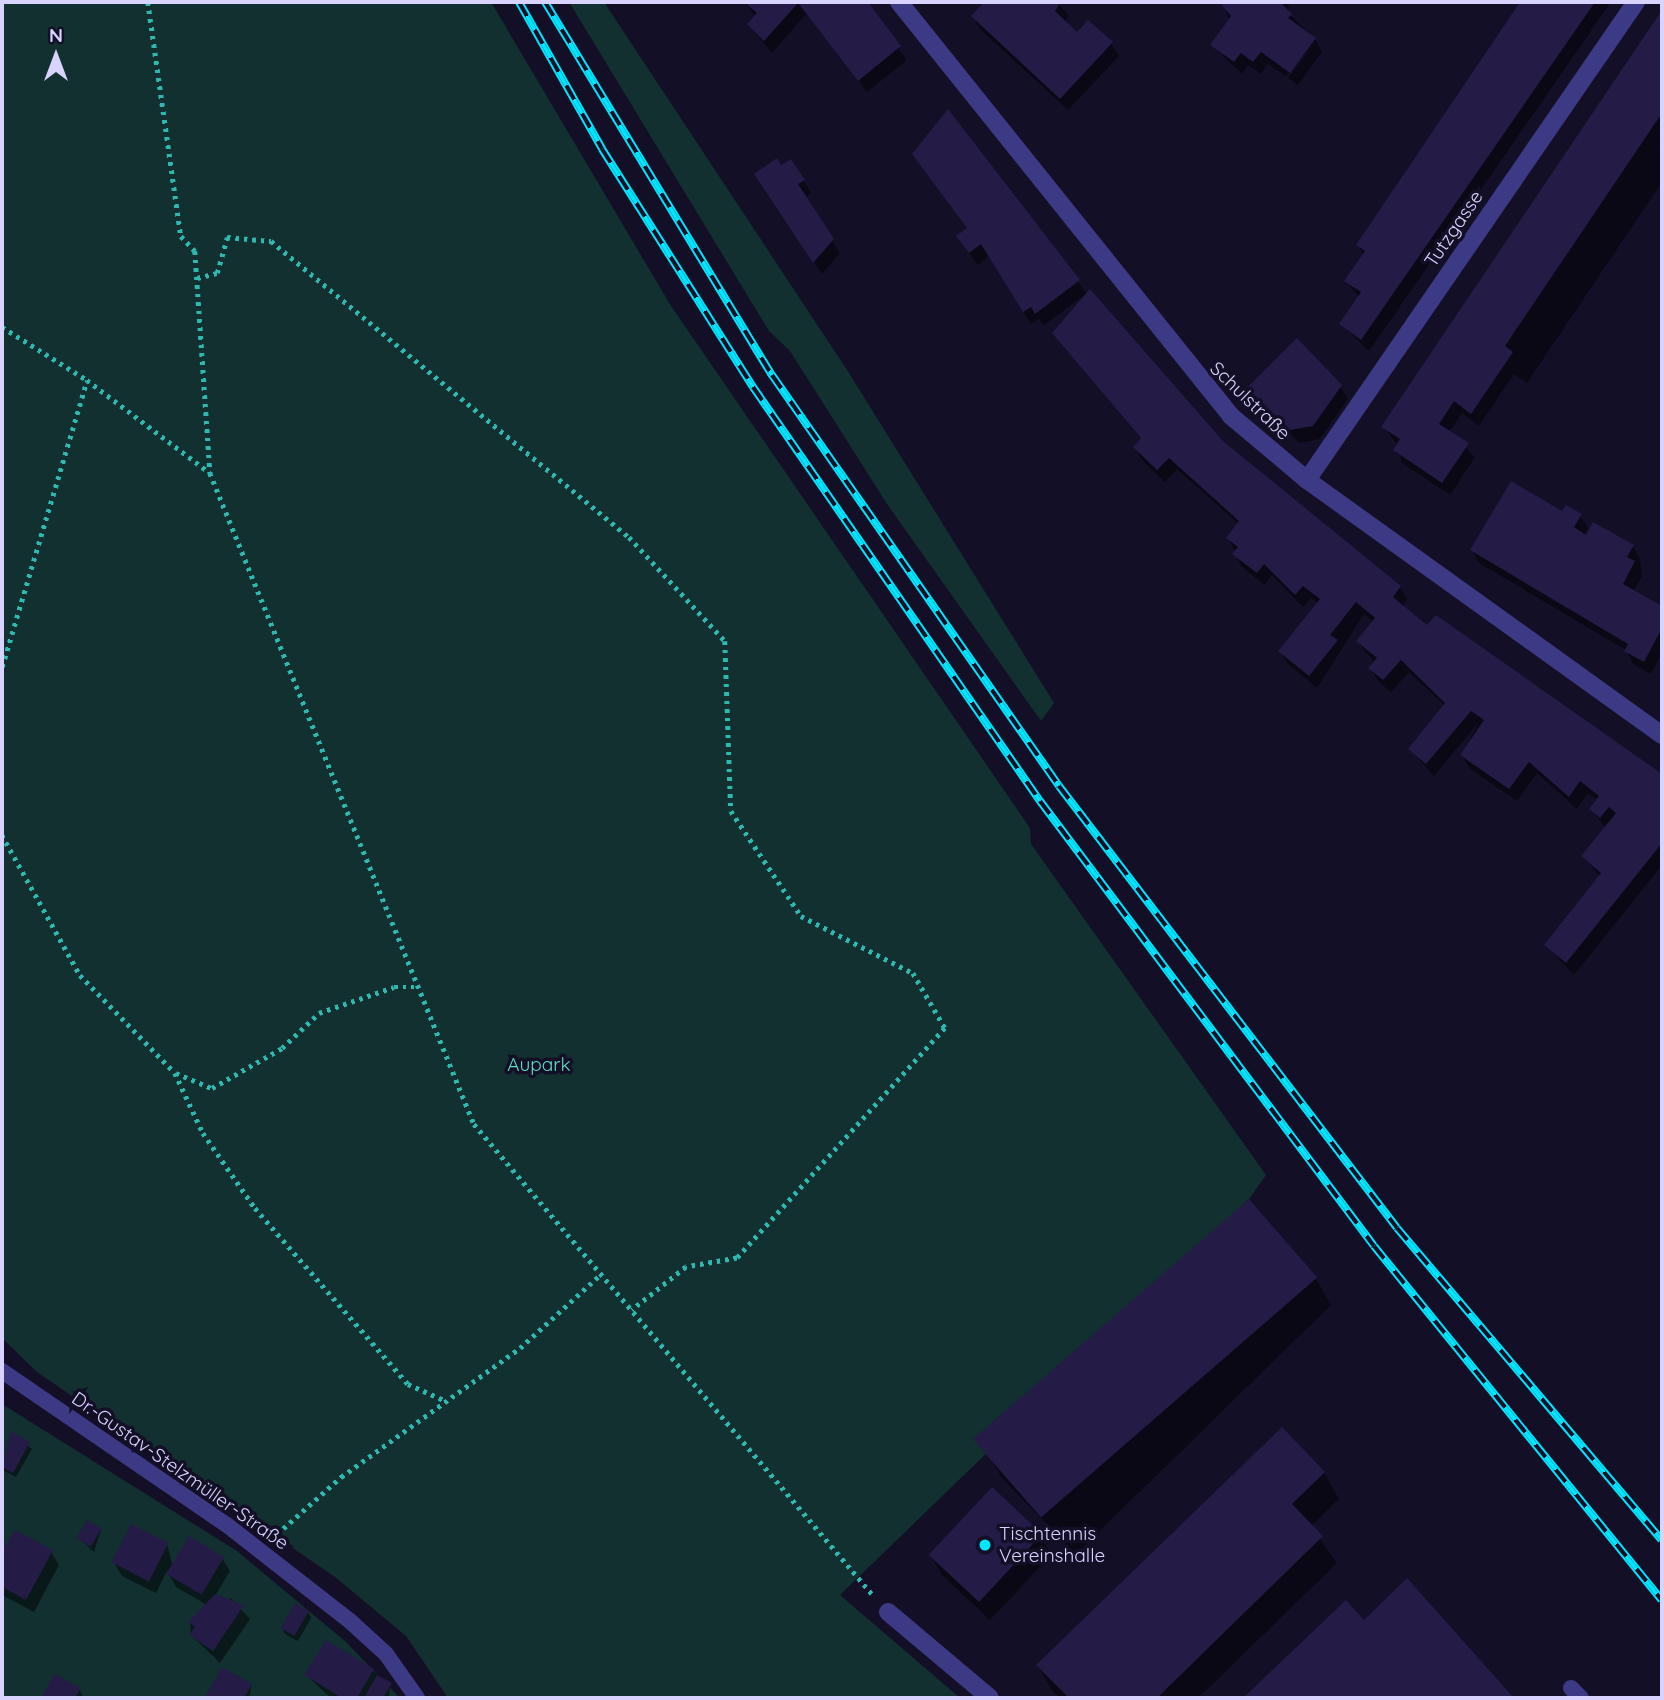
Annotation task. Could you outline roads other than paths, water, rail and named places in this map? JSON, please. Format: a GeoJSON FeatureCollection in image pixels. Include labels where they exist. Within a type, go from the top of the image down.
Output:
{"type":"FeatureCollection","features":[{"type":"Feature","properties":{"kind":"street","name":"Schulstraße"},"geometry":{"type":"LineString","coordinates":[[899,2],[1193,375],[1307,480],[1662,735]]}},
{"type":"Feature","properties":{"kind":"street","name":"Tutzgasse"},"geometry":{"type":"LineString","coordinates":[[1307,480],[1636,2]]}},
{"type":"Feature","properties":{"kind":"street"},"geometry":{"type":"LineString","coordinates":[[888,1612],[989,1698]]}},
{"type":"Feature","properties":{"kind":"lane","name":"Dr.-Gustav-Stelzmüller-Straße"},"geometry":{"type":"LineString","coordinates":[[2,1371],[258,1551],[377,1646],[417,1698]]}},
{"type":"Feature","properties":{"kind":"railway"},"geometry":{"type":"LineString","coordinates":[[519,2],[602,149],[753,387],[1040,801],[1374,1246],[1662,1600]]}},
{"type":"Feature","properties":{"kind":"railway"},"geometry":{"type":"LineString","coordinates":[[545,2],[772,375],[1059,786],[1397,1228],[1662,1540]]}},
{"type":"Feature","properties":{"kind":"place","name":"Tischtennis Vereinshalle"},"geometry":{"type":"Point","coordinates":[985,1545]}},
{"type":"Feature","properties":{"kind":"park label","name":"Aupark"},"geometry":{"type":"Point","coordinates":[539,1065]}}]}
